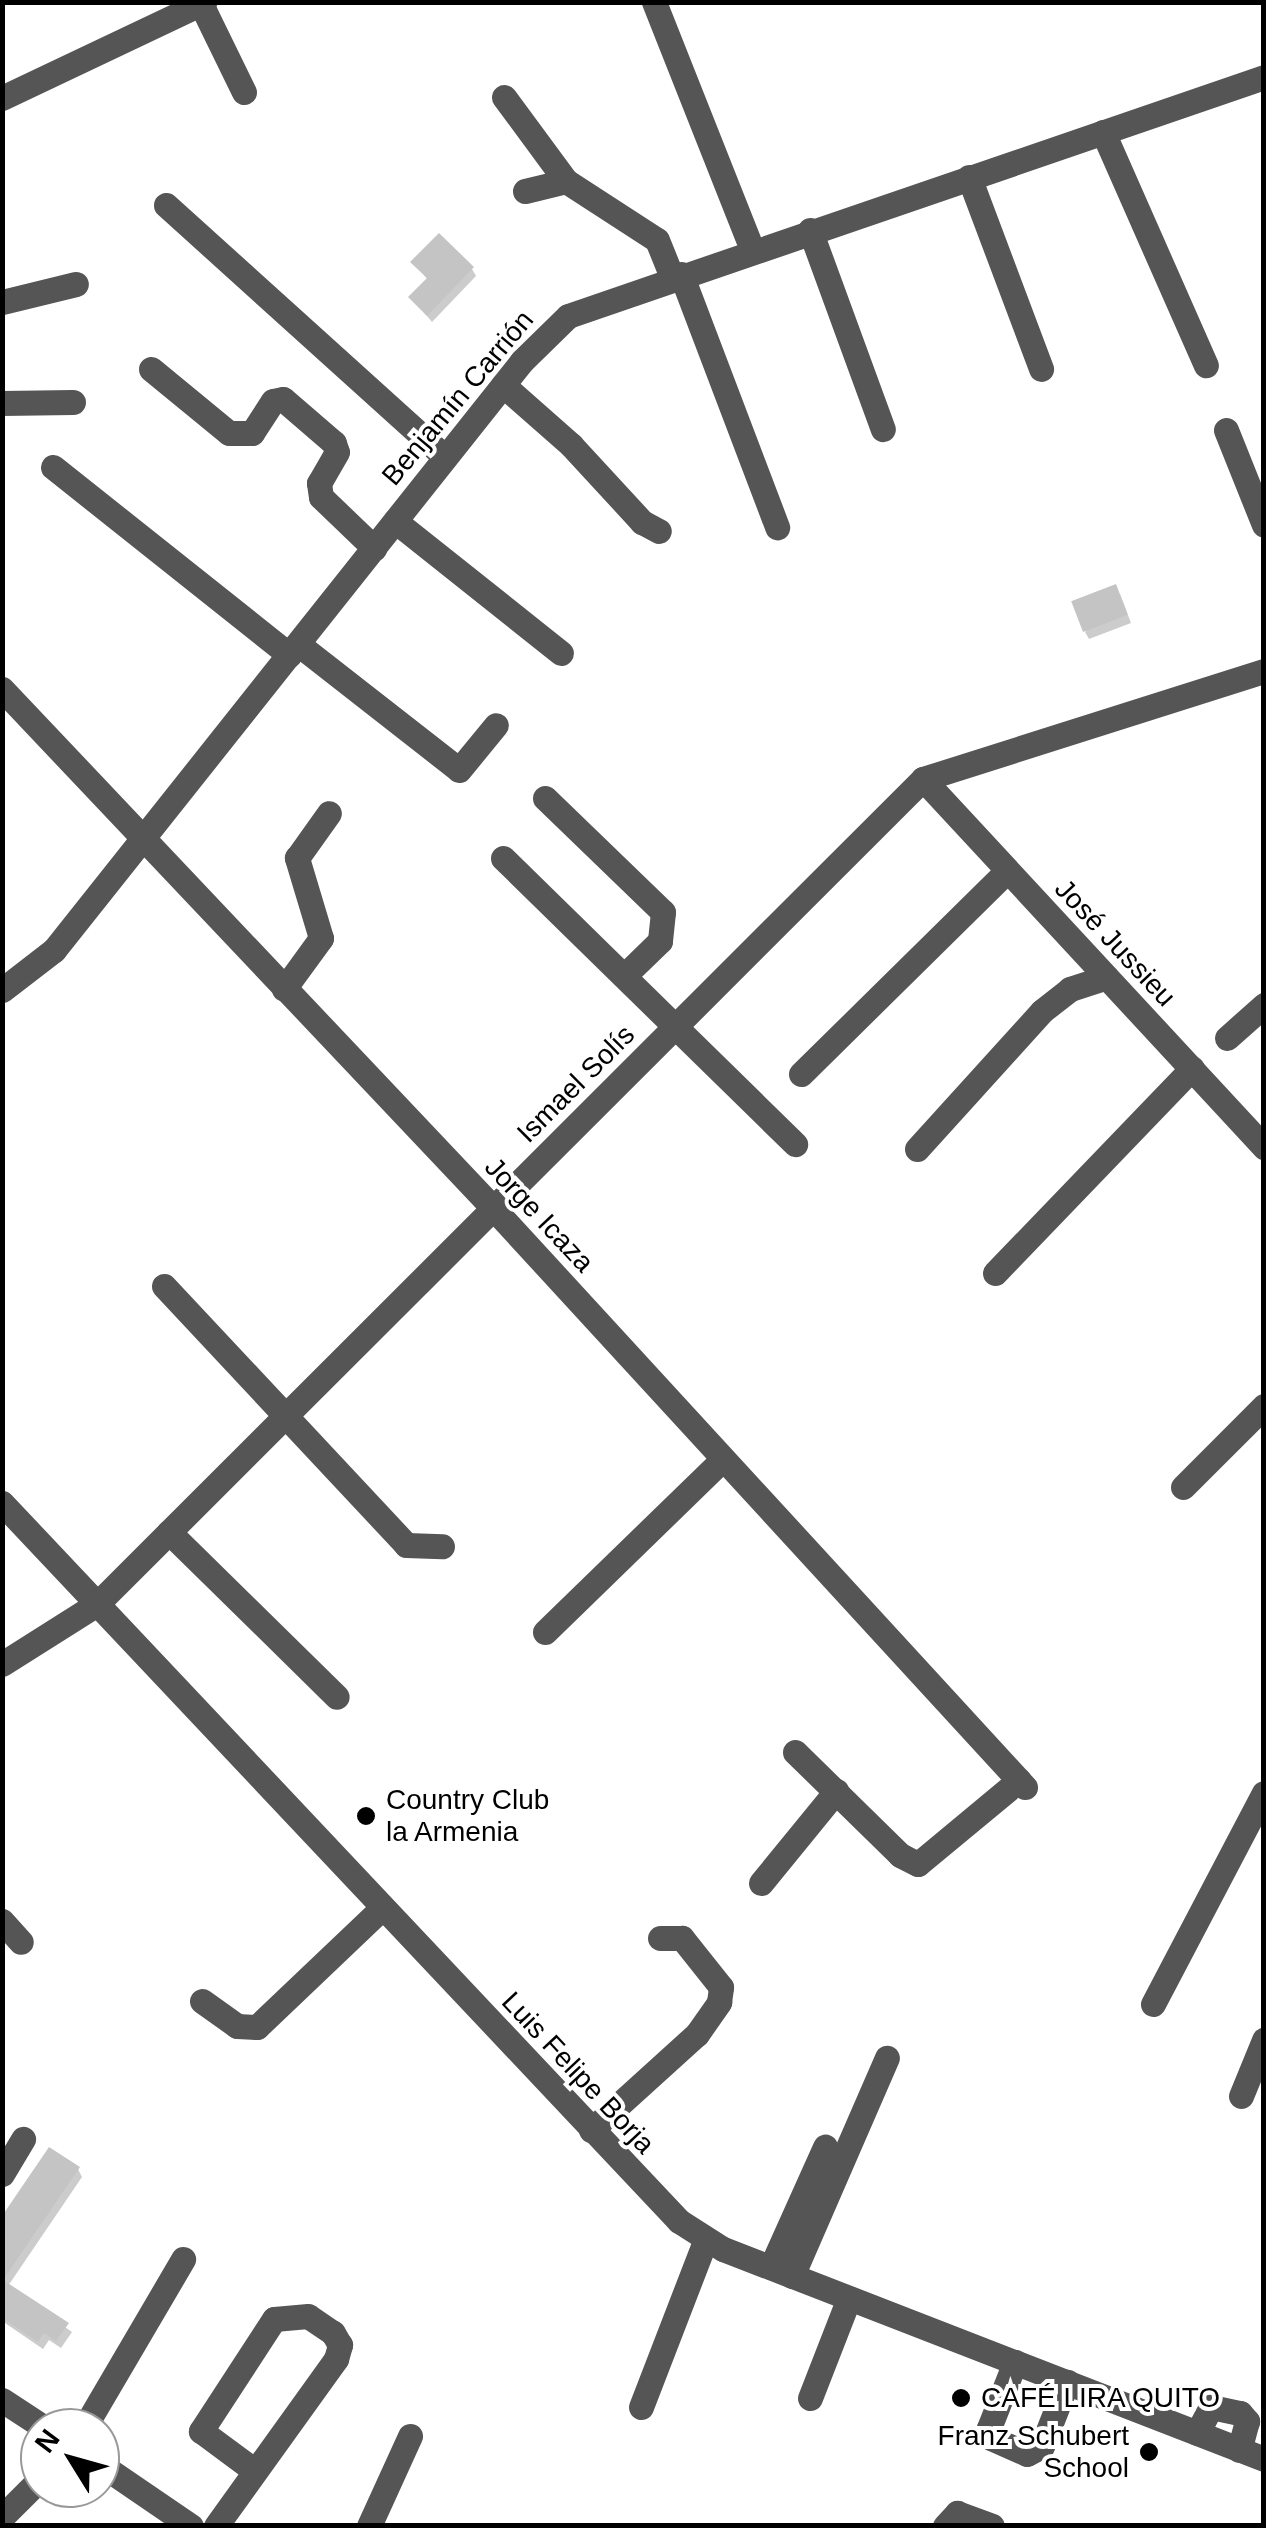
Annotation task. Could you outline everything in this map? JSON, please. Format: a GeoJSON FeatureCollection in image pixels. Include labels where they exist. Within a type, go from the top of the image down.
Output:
{"type":"FeatureCollection","features":[{"type":"Feature","properties":{"kind":"street"},"geometry":{"type":"LineString","coordinates":[[654,2],[752,250]]}},
{"type":"Feature","properties":{"kind":"street"},"geometry":{"type":"LineString","coordinates":[[2,98],[203,3],[244,92]]}},
{"type":"Feature","properties":{"kind":"street","name":"Benjamín Carrión"},"geometry":{"type":"LineString","coordinates":[[2,990],[39,966],[502,385],[583,306],[1264,77]]}},
{"type":"Feature","properties":{"kind":"street"},"geometry":{"type":"LineString","coordinates":[[504,97],[566,181],[656,240],[676,275],[777,527]]}},
{"type":"Feature","properties":{"kind":"street"},"geometry":{"type":"LineString","coordinates":[[1104,132],[1206,366]]}},
{"type":"Feature","properties":{"kind":"street"},"geometry":{"type":"LineString","coordinates":[[969,177],[1040,369]]}},
{"type":"Feature","properties":{"kind":"street"},"geometry":{"type":"LineString","coordinates":[[525,191],[566,181]]}},
{"type":"Feature","properties":{"kind":"street"},"geometry":{"type":"LineString","coordinates":[[166,205],[446,457]]}},
{"type":"Feature","properties":{"kind":"street"},"geometry":{"type":"LineString","coordinates":[[810,230],[883,429]]}},
{"type":"Feature","properties":{"kind":"street"},"geometry":{"type":"LineString","coordinates":[[2,302],[76,284]]}},
{"type":"Feature","properties":{"kind":"street"},"geometry":{"type":"LineString","coordinates":[[151,369],[230,433],[252,433],[273,401],[283,399],[334,443],[337,452],[319,483],[321,497],[374,548]]}},
{"type":"Feature","properties":{"kind":"street"},"geometry":{"type":"LineString","coordinates":[[502,385],[572,444],[642,522],[659,531]]}},
{"type":"Feature","properties":{"kind":"street"},"geometry":{"type":"LineString","coordinates":[[2,404],[73,402]]}},
{"type":"Feature","properties":{"kind":"street"},"geometry":{"type":"LineString","coordinates":[[1226,430],[1264,525]]}},
{"type":"Feature","properties":{"kind":"street"},"geometry":{"type":"LineString","coordinates":[[53,468],[459,770],[496,725]]}},
{"type":"Feature","properties":{"kind":"street"},"geometry":{"type":"LineString","coordinates":[[395,521],[561,653]]}},
{"type":"Feature","properties":{"kind":"street","name":"Ismael Solís"},"geometry":{"type":"LineString","coordinates":[[2,1664],[97,1604],[923,780],[1263,671]]}},
{"type":"Feature","properties":{"kind":"street","name":"Jorge Icaza"},"geometry":{"type":"LineString","coordinates":[[2,689],[494,1208],[1022,1784],[918,1864],[900,1856],[836,1792]]}},
{"type":"Feature","properties":{"kind":"street","name":"José Jussieu"},"geometry":{"type":"LineString","coordinates":[[923,780],[1264,1148]]}},
{"type":"Feature","properties":{"kind":"street"},"geometry":{"type":"LineString","coordinates":[[545,798],[663,912],[660,941],[625,976]]}},
{"type":"Feature","properties":{"kind":"street"},"geometry":{"type":"LineString","coordinates":[[284,988],[321,938],[297,858],[330,814]]}},
{"type":"Feature","properties":{"kind":"street"},"geometry":{"type":"LineString","coordinates":[[503,858],[795,1144]]}},
{"type":"Feature","properties":{"kind":"street"},"geometry":{"type":"LineString","coordinates":[[801,1074],[1007,870]]}},
{"type":"Feature","properties":{"kind":"street"},"geometry":{"type":"LineString","coordinates":[[916,1149],[1042,1011],[1070,989],[1106,977]]}},
{"type":"Feature","properties":{"kind":"street"},"geometry":{"type":"LineString","coordinates":[[1227,1038],[1264,1005]]}},
{"type":"Feature","properties":{"kind":"street"},"geometry":{"type":"LineString","coordinates":[[995,1273],[1192,1068]]}},
{"type":"Feature","properties":{"kind":"street"},"geometry":{"type":"LineString","coordinates":[[164,1286],[406,1544],[442,1546]]}},
{"type":"Feature","properties":{"kind":"street"},"geometry":{"type":"LineString","coordinates":[[1183,1487],[1264,1406]]}},
{"type":"Feature","properties":{"kind":"street"},"geometry":{"type":"LineString","coordinates":[[545,1632],[723,1459]]}},
{"type":"Feature","properties":{"kind":"street","name":"Luis Felipe Borja"},"geometry":{"type":"LineString","coordinates":[[2,1503],[659,2203],[705,2241],[1264,2459]]}},
{"type":"Feature","properties":{"kind":"street"},"geometry":{"type":"LineString","coordinates":[[169,1532],[337,1697]]}},
{"type":"Feature","properties":{"kind":"street"},"geometry":{"type":"LineString","coordinates":[[761,1882],[836,1792],[795,1752]]}},
{"type":"Feature","properties":{"kind":"street"},"geometry":{"type":"LineString","coordinates":[[1153,2004],[1261,1782]]}},
{"type":"Feature","properties":{"kind":"street"},"geometry":{"type":"LineString","coordinates":[[202,2001],[237,2026],[257,2027],[382,1908]]}},
{"type":"Feature","properties":{"kind":"street"},"geometry":{"type":"LineString","coordinates":[[2,1921],[22,1942]]}},
{"type":"Feature","properties":{"kind":"street"},"geometry":{"type":"LineString","coordinates":[[590,2130],[697,2034],[719,2002],[721,1986],[682,1938],[660,1938]]}},
{"type":"Feature","properties":{"kind":"street"},"geometry":{"type":"LineString","coordinates":[[1241,2096],[1264,2040]]}},
{"type":"Feature","properties":{"kind":"street"},"geometry":{"type":"LineString","coordinates":[[782,2271],[887,2058]]}},
{"type":"Feature","properties":{"kind":"street"},"geometry":{"type":"LineString","coordinates":[[2,2174],[23,2139]]}},
{"type":"Feature","properties":{"kind":"street"},"geometry":{"type":"LineString","coordinates":[[782,2271],[825,2147]]}},
{"type":"Feature","properties":{"kind":"street"},"geometry":{"type":"LineString","coordinates":[[640,2407],[705,2241]]}},
{"type":"Feature","properties":{"kind":"street"},"geometry":{"type":"LineString","coordinates":[[96,2408],[184,2259]]}},
{"type":"Feature","properties":{"kind":"street"},"geometry":{"type":"LineString","coordinates":[[810,2398],[850,2298]]}},
{"type":"Feature","properties":{"kind":"street"},"geometry":{"type":"LineString","coordinates":[[216,2526],[336,2359],[340,2345],[333,2333],[308,2316],[274,2319],[201,2432],[255,2471]]}},
{"type":"Feature","properties":{"kind":"street"},"geometry":{"type":"LineString","coordinates":[[1015,2362],[989,2428],[991,2438],[1028,2454],[1042,2446],[1067,2382]]}},
{"type":"Feature","properties":{"kind":"street"},"geometry":{"type":"LineString","coordinates":[[370,2526],[410,2436]]}},
{"type":"Feature","properties":{"kind":"street"},"geometry":{"type":"LineString","coordinates":[[120,2478],[183,2524]]}},
{"type":"Feature","properties":{"kind":"street"},"geometry":{"type":"LineString","coordinates":[[2,2517],[20,2499]]}},
{"type":"Feature","properties":{"kind":"street"},"geometry":{"type":"LineString","coordinates":[[945,2526],[958,2514],[968,2514],[992,2526]]}},
{"type":"Feature","properties":{"kind":"building"},"geometry":{"type":"Polygon","coordinates":[[[439,233],[474,267],[427,316],[408,297],[427,278],[410,262],[439,233]]]}},
{"type":"Feature","properties":{"kind":"building"},"geometry":{"type":"Polygon","coordinates":[[[1116,584],[1128,615],[1083,632],[1071,601],[1116,584]]]}},
{"type":"Feature","properties":{"kind":"building"},"geometry":{"type":"Polygon","coordinates":[[[49,2147],[80,2167],[3,2280],[69,2323],[56,2341],[44,2333],[38,2342],[2,2318],[2,2216],[49,2147]]]}},
{"type":"Feature","properties":{"kind":"place","name":"Country Club la Armenia"},"geometry":{"type":"Point","coordinates":[366,1816]}},
{"type":"Feature","properties":{"kind":"place","name":"CAFÉ LIRA QUITO"},"geometry":{"type":"Point","coordinates":[961,2398]}},
{"type":"Feature","properties":{"kind":"place","name":"Franz Schubert School"},"geometry":{"type":"Point","coordinates":[1149,2452]}}]}
